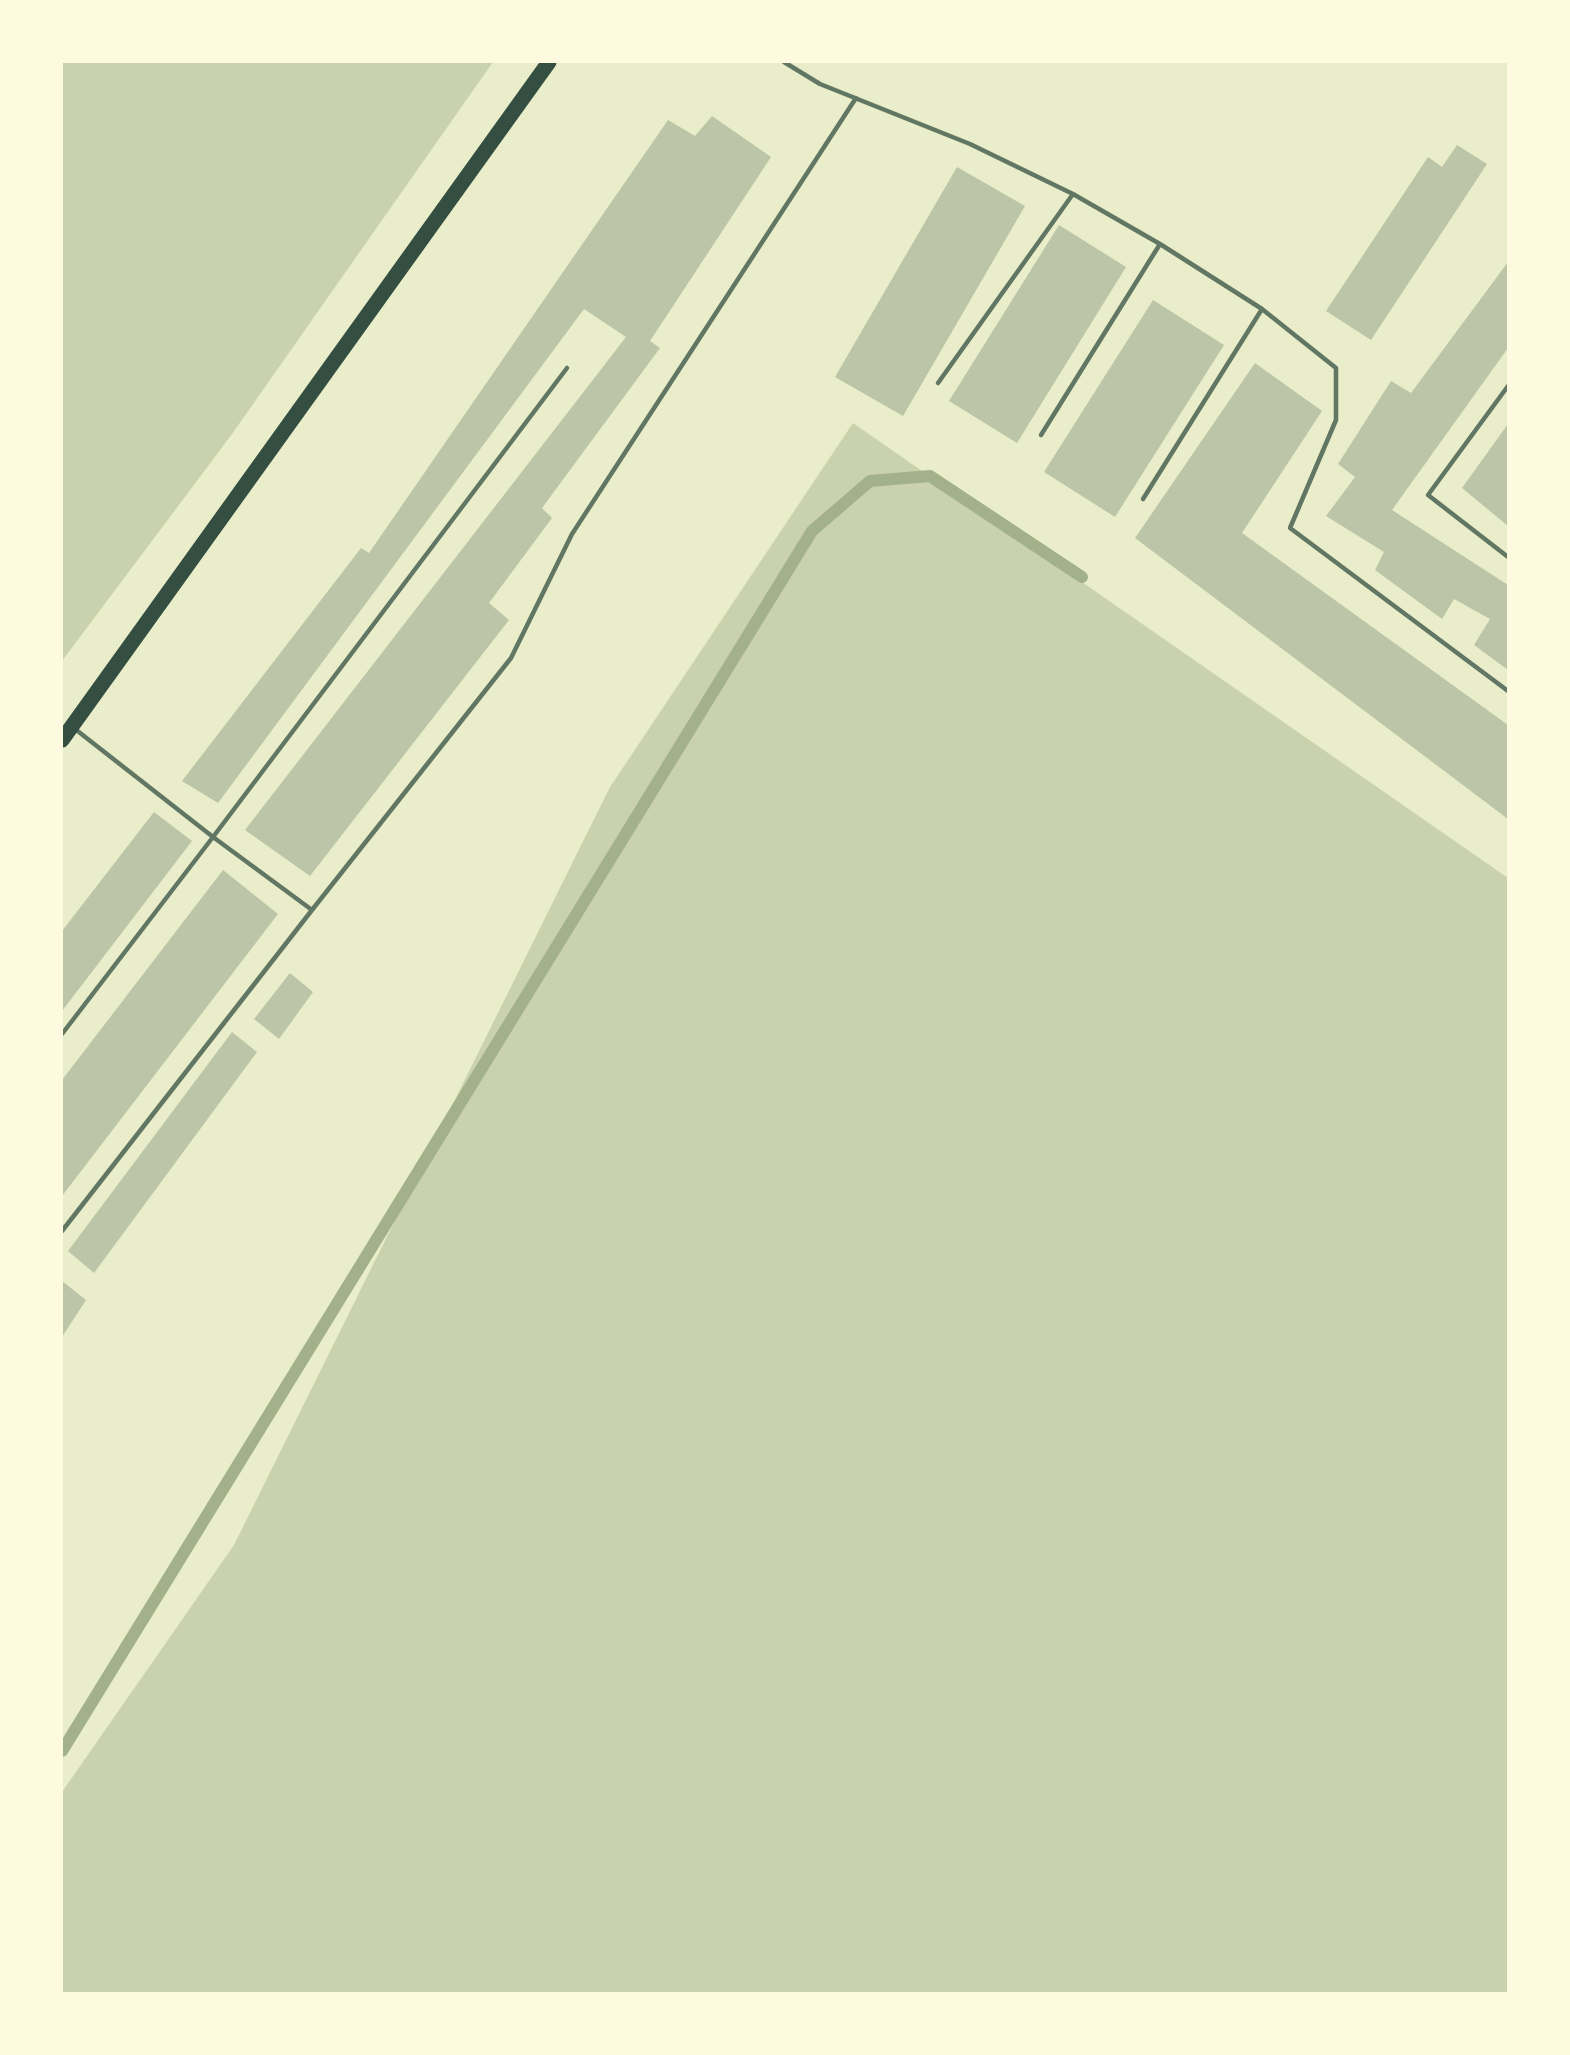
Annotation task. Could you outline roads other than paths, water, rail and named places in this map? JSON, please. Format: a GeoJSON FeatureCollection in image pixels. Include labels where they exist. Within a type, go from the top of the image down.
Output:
{"type":"FeatureCollection","features":[{"type":"Feature","properties":{"kind":"main road"},"geometry":{"type":"LineString","coordinates":[[62,740],[549,62]]}},
{"type":"Feature","properties":{"kind":"lane"},"geometry":{"type":"LineString","coordinates":[[784,62],[820,84],[970,144],[1073,194],[1160,244],[1262,309],[1336,368],[1336,420],[1290,528],[1509,691]]}},
{"type":"Feature","properties":{"kind":"lane"},"geometry":{"type":"LineString","coordinates":[[62,1231],[511,658],[572,534],[856,98]]}},
{"type":"Feature","properties":{"kind":"lane"},"geometry":{"type":"LineString","coordinates":[[938,383],[1073,194]]}},
{"type":"Feature","properties":{"kind":"lane"},"geometry":{"type":"LineString","coordinates":[[1041,435],[1160,244]]}},
{"type":"Feature","properties":{"kind":"lane"},"geometry":{"type":"LineString","coordinates":[[1143,499],[1262,309]]}},
{"type":"Feature","properties":{"kind":"lane"},"geometry":{"type":"LineString","coordinates":[[62,1034],[567,368]]}},
{"type":"Feature","properties":{"kind":"lane"},"geometry":{"type":"LineString","coordinates":[[1509,386],[1428,495],[1509,557]]}},
{"type":"Feature","properties":{"kind":"lane"},"geometry":{"type":"LineString","coordinates":[[72,727],[213,837],[312,910]]}},
{"type":"Feature","properties":{"kind":"waterway"},"geometry":{"type":"LineString","coordinates":[[62,1751],[812,531],[870,481],[930,476],[1082,577]]}}]}
